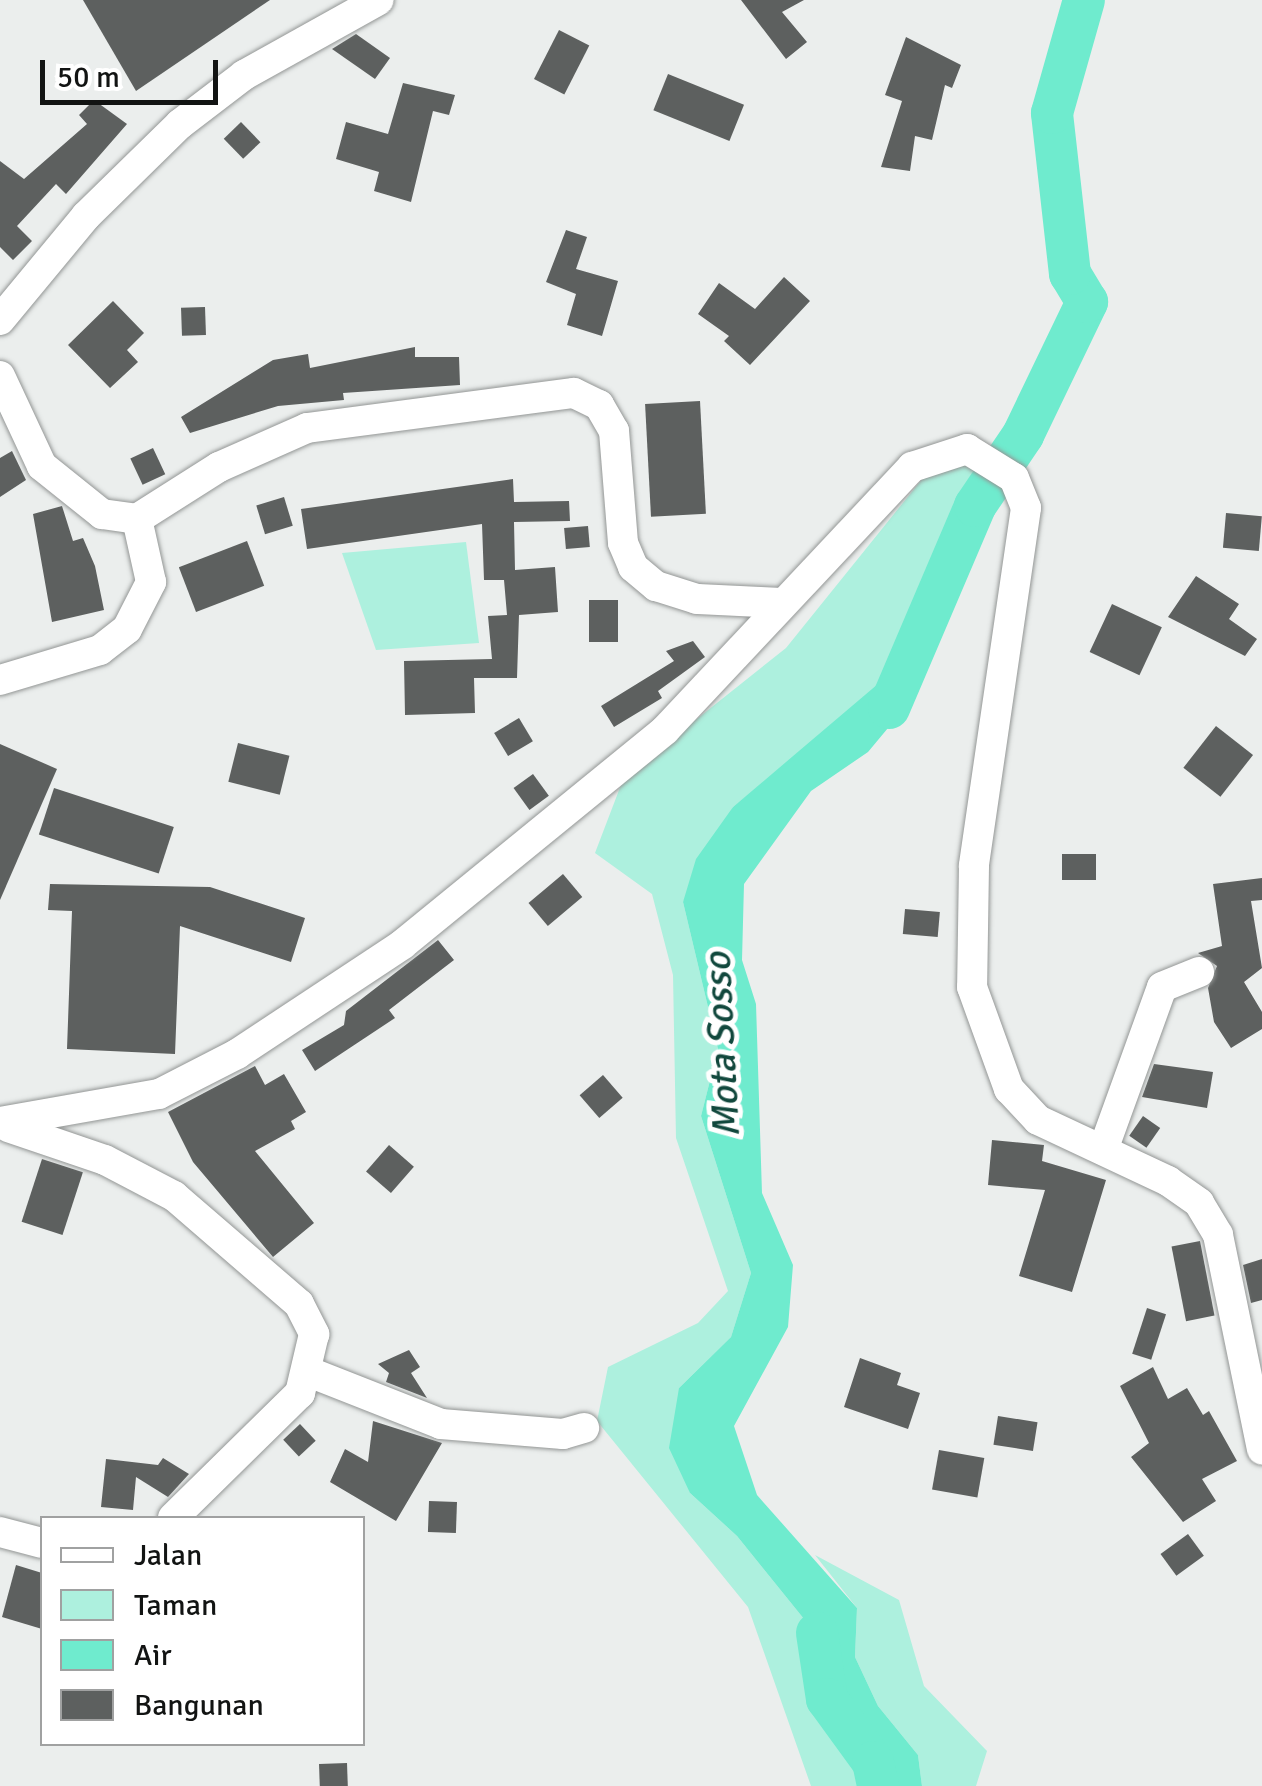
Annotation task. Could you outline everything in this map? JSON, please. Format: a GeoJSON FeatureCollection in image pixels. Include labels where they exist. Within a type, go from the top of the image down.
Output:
{"type":"FeatureCollection","features":[{"type":"Feature","properties":{"kind":"street"},"geometry":{"type":"LineString","coordinates":[[0,320],[86,216],[180,124],[244,75],[379,0]]}},
{"type":"Feature","properties":{"kind":"street"},"geometry":{"type":"LineString","coordinates":[[0,376],[42,466],[102,514],[137,520],[220,467],[307,428],[574,393],[598,406],[614,430],[623,544],[634,567],[656,586],[697,599],[782,603]]}},
{"type":"Feature","properties":{"kind":"street"},"geometry":{"type":"LineString","coordinates":[[0,1123],[160,1094],[237,1054],[403,944],[665,730],[912,467],[966,450],[1014,478],[1026,508],[974,866],[972,987],[1008,1089],[1038,1120],[1168,1181],[1199,1203],[1218,1235],[1262,1450]]}},
{"type":"Feature","properties":{"kind":"street"},"geometry":{"type":"LineString","coordinates":[[0,680],[100,650],[127,629],[151,582],[137,520]]}},
{"type":"Feature","properties":{"kind":"street"},"geometry":{"type":"LineString","coordinates":[[1103,1150],[1162,987],[1199,972]]}},
{"type":"Feature","properties":{"kind":"street"},"geometry":{"type":"LineString","coordinates":[[0,1123],[105,1160],[222,1232],[299,1304],[314,1334],[309,1372],[300,1393],[175,1516]]}},
{"type":"Feature","properties":{"kind":"street"},"geometry":{"type":"LineString","coordinates":[[309,1372],[441,1424],[563,1434],[584,1428]]}},
{"type":"Feature","properties":{"kind":"street"},"geometry":{"type":"LineString","coordinates":[[0,1532],[40,1542]]}},
{"type":"Feature","properties":{"kind":"green space"},"geometry":{"type":"Polygon","coordinates":[[[960,463],[982,474],[934,556],[879,689],[733,807],[683,902],[718,1049],[701,1116],[751,1273],[731,1337],[679,1388],[690,1493],[737,1536],[804,1619],[812,1674],[860,1724],[884,1771],[880,1786],[811,1786],[748,1607],[597,1421],[608,1367],[698,1323],[728,1291],[676,1138],[673,975],[652,894],[595,853],[624,777],[786,648],[923,478],[960,463]]]}},
{"type":"Feature","properties":{"kind":"green space"},"geometry":{"type":"Polygon","coordinates":[[[466,542],[479,643],[376,650],[342,553],[466,542]]]}},
{"type":"Feature","properties":{"kind":"green space"},"geometry":{"type":"Polygon","coordinates":[[[815,1555],[899,1600],[924,1686],[987,1751],[976,1786],[922,1786],[918,1755],[878,1706],[855,1657],[857,1608],[815,1555]]]}},
{"type":"Feature","properties":{"kind":"water"},"geometry":{"type":"Polygon","coordinates":[[[938,633],[918,692],[868,752],[811,791],[744,884],[742,960],[756,1004],[762,1193],[793,1265],[788,1327],[734,1426],[757,1495],[857,1608],[855,1657],[878,1706],[918,1755],[922,1786],[880,1786],[883,1771],[860,1725],[811,1674],[804,1619],[737,1536],[690,1493],[669,1448],[679,1388],[731,1337],[751,1273],[701,1116],[718,1049],[683,902],[696,859],[733,807],[938,633]]]}},
{"type":"Feature","properties":{"kind":"building"},"geometry":{"type":"Polygon","coordinates":[[[83,0],[270,0],[136,91],[83,0]]]}},
{"type":"Feature","properties":{"kind":"building"},"geometry":{"type":"Polygon","coordinates":[[[741,0],[804,0],[782,12],[807,42],[786,59],[741,0]]]}},
{"type":"Feature","properties":{"kind":"building"},"geometry":{"type":"Polygon","coordinates":[[[559,30],[589,45],[564,94],[534,79],[559,30]]]}},
{"type":"Feature","properties":{"kind":"building"},"geometry":{"type":"Polygon","coordinates":[[[356,34],[390,58],[375,79],[332,49],[356,34]]]}},
{"type":"Feature","properties":{"kind":"building"},"geometry":{"type":"Polygon","coordinates":[[[906,37],[961,65],[952,88],[945,85],[932,140],[915,136],[910,171],[881,167],[902,101],[885,95],[906,37]]]}},
{"type":"Feature","properties":{"kind":"building"},"geometry":{"type":"Polygon","coordinates":[[[668,74],[744,105],[729,141],[653,110],[668,74]]]}},
{"type":"Feature","properties":{"kind":"building"},"geometry":{"type":"Polygon","coordinates":[[[403,83],[455,95],[449,115],[433,111],[411,202],[374,191],[379,172],[336,159],[346,122],[388,134],[403,83]]]}},
{"type":"Feature","properties":{"kind":"building"},"geometry":{"type":"Polygon","coordinates":[[[94,100],[127,124],[66,194],[56,184],[17,226],[32,241],[13,260],[0,247],[0,161],[24,179],[87,124],[79,115],[94,100]]]}},
{"type":"Feature","properties":{"kind":"building"},"geometry":{"type":"Polygon","coordinates":[[[241,122],[260,142],[243,159],[224,139],[241,122]]]}},
{"type":"Feature","properties":{"kind":"building"},"geometry":{"type":"Polygon","coordinates":[[[566,230],[587,237],[576,269],[618,281],[602,336],[567,325],[576,294],[546,282],[566,230]]]}},
{"type":"Feature","properties":{"kind":"building"},"geometry":{"type":"Polygon","coordinates":[[[784,277],[810,301],[750,365],[724,341],[729,336],[698,314],[719,283],[755,309],[784,277]]]}},
{"type":"Feature","properties":{"kind":"building"},"geometry":{"type":"Polygon","coordinates":[[[113,301],[144,333],[127,350],[138,362],[110,388],[68,345],[113,301]]]}},
{"type":"Feature","properties":{"kind":"building"},"geometry":{"type":"Polygon","coordinates":[[[205,307],[206,335],[182,336],[181,308],[205,307]]]}},
{"type":"Feature","properties":{"kind":"building"},"geometry":{"type":"Polygon","coordinates":[[[415,347],[415,357],[459,357],[460,385],[343,393],[344,400],[278,406],[190,433],[181,417],[273,360],[308,354],[310,368],[415,347]]]}},
{"type":"Feature","properties":{"kind":"building"},"geometry":{"type":"Polygon","coordinates":[[[700,401],[706,514],[651,517],[645,404],[700,401]]]}},
{"type":"Feature","properties":{"kind":"building"},"geometry":{"type":"Polygon","coordinates":[[[153,448],[165,474],[143,485],[130,459],[153,448]]]}},
{"type":"Feature","properties":{"kind":"building"},"geometry":{"type":"Polygon","coordinates":[[[12,451],[26,480],[0,497],[0,458],[12,451]]]}},
{"type":"Feature","properties":{"kind":"building"},"geometry":{"type":"Polygon","coordinates":[[[513,479],[514,502],[569,501],[570,521],[514,522],[515,570],[555,567],[558,612],[519,615],[517,678],[474,678],[475,713],[405,715],[404,661],[492,659],[488,616],[507,615],[504,580],[484,580],[482,524],[307,549],[301,509],[513,479]]]}},
{"type":"Feature","properties":{"kind":"building"},"geometry":{"type":"Polygon","coordinates":[[[284,497],[293,526],[265,534],[256,505],[284,497]]]}},
{"type":"Feature","properties":{"kind":"building"},"geometry":{"type":"Polygon","coordinates":[[[62,506],[73,541],[83,538],[95,566],[104,610],[52,622],[33,514],[62,506]]]}},
{"type":"Feature","properties":{"kind":"building"},"geometry":{"type":"Polygon","coordinates":[[[1226,513],[1262,516],[1259,551],[1223,548],[1226,513]]]}},
{"type":"Feature","properties":{"kind":"building"},"geometry":{"type":"Polygon","coordinates":[[[588,526],[590,547],[566,549],[564,528],[588,526]]]}},
{"type":"Feature","properties":{"kind":"building"},"geometry":{"type":"Polygon","coordinates":[[[247,541],[264,586],[196,612],[179,567],[247,541]]]}},
{"type":"Feature","properties":{"kind":"building"},"geometry":{"type":"Polygon","coordinates":[[[1196,576],[1239,604],[1229,619],[1257,639],[1245,656],[1168,617],[1196,576]]]}},
{"type":"Feature","properties":{"kind":"building"},"geometry":{"type":"Polygon","coordinates":[[[589,600],[618,600],[618,642],[589,642],[589,600]]]}},
{"type":"Feature","properties":{"kind":"building"},"geometry":{"type":"Polygon","coordinates":[[[1112,604],[1162,627],[1139,675],[1090,652],[1112,604]]]}},
{"type":"Feature","properties":{"kind":"building"},"geometry":{"type":"Polygon","coordinates":[[[693,641],[705,657],[658,691],[662,698],[614,727],[601,706],[674,661],[666,651],[693,641]]]}},
{"type":"Feature","properties":{"kind":"building"},"geometry":{"type":"Polygon","coordinates":[[[519,718],[533,741],[508,756],[494,733],[519,718]]]}},
{"type":"Feature","properties":{"kind":"building"},"geometry":{"type":"Polygon","coordinates":[[[1216,726],[1253,755],[1220,797],[1183,768],[1216,726]]]}},
{"type":"Feature","properties":{"kind":"building"},"geometry":{"type":"Polygon","coordinates":[[[238,743],[289,756],[280,795],[228,782],[238,743]]]}},
{"type":"Feature","properties":{"kind":"building"},"geometry":{"type":"Polygon","coordinates":[[[0,744],[57,769],[0,900],[0,744]]]}},
{"type":"Feature","properties":{"kind":"building"},"geometry":{"type":"Polygon","coordinates":[[[533,774],[549,796],[529,810],[514,788],[533,774]]]}},
{"type":"Feature","properties":{"kind":"building"},"geometry":{"type":"Polygon","coordinates":[[[54,788],[174,827],[159,874],[39,835],[54,788]]]}},
{"type":"Feature","properties":{"kind":"building"},"geometry":{"type":"Polygon","coordinates":[[[1062,854],[1096,854],[1096,880],[1062,880],[1062,854]]]}},
{"type":"Feature","properties":{"kind":"building"},"geometry":{"type":"Polygon","coordinates":[[[563,874],[582,897],[548,926],[529,903],[563,874]]]}},
{"type":"Feature","properties":{"kind":"building"},"geometry":{"type":"Polygon","coordinates":[[[1262,878],[1262,900],[1251,901],[1262,968],[1244,982],[1262,1012],[1262,1029],[1231,1048],[1214,1022],[1208,988],[1217,966],[1198,953],[1222,946],[1213,884],[1262,878]]]}},
{"type":"Feature","properties":{"kind":"building"},"geometry":{"type":"Polygon","coordinates":[[[50,884],[210,887],[305,918],[291,962],[180,926],[175,1054],[67,1049],[72,911],[48,910],[50,884]]]}},
{"type":"Feature","properties":{"kind":"building"},"geometry":{"type":"Polygon","coordinates":[[[905,909],[940,912],[938,937],[903,934],[905,909]]]}},
{"type":"Feature","properties":{"kind":"building"},"geometry":{"type":"Polygon","coordinates":[[[438,940],[454,960],[389,1010],[395,1018],[315,1071],[302,1050],[344,1025],[346,1011],[438,940]]]}},
{"type":"Feature","properties":{"kind":"building"},"geometry":{"type":"Polygon","coordinates":[[[1154,1064],[1213,1072],[1207,1108],[1142,1097],[1154,1064]]]}},
{"type":"Feature","properties":{"kind":"building"},"geometry":{"type":"Polygon","coordinates":[[[255,1066],[265,1085],[284,1074],[306,1112],[291,1121],[295,1129],[255,1151],[314,1223],[273,1257],[193,1162],[168,1112],[255,1066]]]}},
{"type":"Feature","properties":{"kind":"building"},"geometry":{"type":"Polygon","coordinates":[[[603,1075],[623,1098],[599,1118],[580,1095],[603,1075]]]}},
{"type":"Feature","properties":{"kind":"building"},"geometry":{"type":"Polygon","coordinates":[[[1143,1116],[1160,1128],[1146,1148],[1129,1136],[1143,1116]]]}},
{"type":"Feature","properties":{"kind":"building"},"geometry":{"type":"Polygon","coordinates":[[[992,1140],[1044,1145],[1042,1161],[1106,1180],[1072,1292],[1019,1276],[1045,1190],[988,1185],[992,1140]]]}},
{"type":"Feature","properties":{"kind":"building"},"geometry":{"type":"Polygon","coordinates":[[[389,1145],[414,1167],[391,1193],[366,1171],[389,1145]]]}},
{"type":"Feature","properties":{"kind":"building"},"geometry":{"type":"Polygon","coordinates":[[[42,1159],[83,1172],[63,1235],[22,1222],[42,1159]]]}},
{"type":"Feature","properties":{"kind":"building"},"geometry":{"type":"Polygon","coordinates":[[[1200,1241],[1215,1316],[1186,1321],[1172,1247],[1200,1241]]]}},
{"type":"Feature","properties":{"kind":"building"},"geometry":{"type":"Polygon","coordinates":[[[1262,1259],[1262,1300],[1251,1303],[1243,1265],[1262,1259]]]}},
{"type":"Feature","properties":{"kind":"building"},"geometry":{"type":"Polygon","coordinates":[[[1147,1308],[1166,1314],[1151,1360],[1132,1354],[1147,1308]]]}},
{"type":"Feature","properties":{"kind":"building"},"geometry":{"type":"Polygon","coordinates":[[[409,1350],[420,1367],[411,1373],[427,1398],[386,1382],[389,1373],[378,1364],[409,1350]]]}},
{"type":"Feature","properties":{"kind":"building"},"geometry":{"type":"Polygon","coordinates":[[[860,1358],[901,1373],[897,1385],[920,1393],[908,1429],[844,1407],[860,1358]]]}},
{"type":"Feature","properties":{"kind":"building"},"geometry":{"type":"Polygon","coordinates":[[[1153,1367],[1168,1399],[1187,1388],[1203,1415],[1209,1411],[1237,1461],[1202,1479],[1216,1501],[1183,1522],[1131,1457],[1149,1443],[1120,1386],[1153,1367]]]}},
{"type":"Feature","properties":{"kind":"building"},"geometry":{"type":"Polygon","coordinates":[[[998,1416],[1038,1422],[1033,1451],[993,1445],[998,1416]]]}},
{"type":"Feature","properties":{"kind":"building"},"geometry":{"type":"Polygon","coordinates":[[[373,1421],[442,1443],[396,1521],[330,1482],[345,1449],[368,1462],[373,1421]]]}},
{"type":"Feature","properties":{"kind":"building"},"geometry":{"type":"Polygon","coordinates":[[[300,1424],[316,1441],[299,1457],[283,1440],[300,1424]]]}},
{"type":"Feature","properties":{"kind":"building"},"geometry":{"type":"Polygon","coordinates":[[[939,1450],[984,1458],[977,1497],[932,1489],[939,1450]]]}},
{"type":"Feature","properties":{"kind":"building"},"geometry":{"type":"Polygon","coordinates":[[[163,1458],[189,1474],[168,1497],[136,1477],[133,1510],[101,1507],[106,1459],[158,1465],[163,1458]]]}},
{"type":"Feature","properties":{"kind":"building"},"geometry":{"type":"Polygon","coordinates":[[[429,1501],[457,1502],[456,1533],[428,1532],[429,1501]]]}},
{"type":"Feature","properties":{"kind":"building"},"geometry":{"type":"Polygon","coordinates":[[[1188,1534],[1204,1556],[1176,1576],[1160,1554],[1188,1534]]]}},
{"type":"Feature","properties":{"kind":"building"},"geometry":{"type":"Polygon","coordinates":[[[16,1565],[40,1572],[40,1628],[2,1617],[16,1565]]]}},
{"type":"Feature","properties":{"kind":"building"},"geometry":{"type":"Polygon","coordinates":[[[347,1763],[348,1786],[320,1786],[319,1764],[347,1763]]]}},
{"type":"Feature","properties":{"kind":"waterway","name":"Mota Sosso"},"geometry":{"type":"LineString","coordinates":[[889,708],[975,506],[1023,435],[1087,302],[1070,274],[1052,113],[1084,0]]}},
{"type":"Feature","properties":{"kind":"waterway","name":"Mota Sosso"},"geometry":{"type":"LineString","coordinates":[[817,1633],[827,1699],[873,1762],[878,1786]]}}]}
